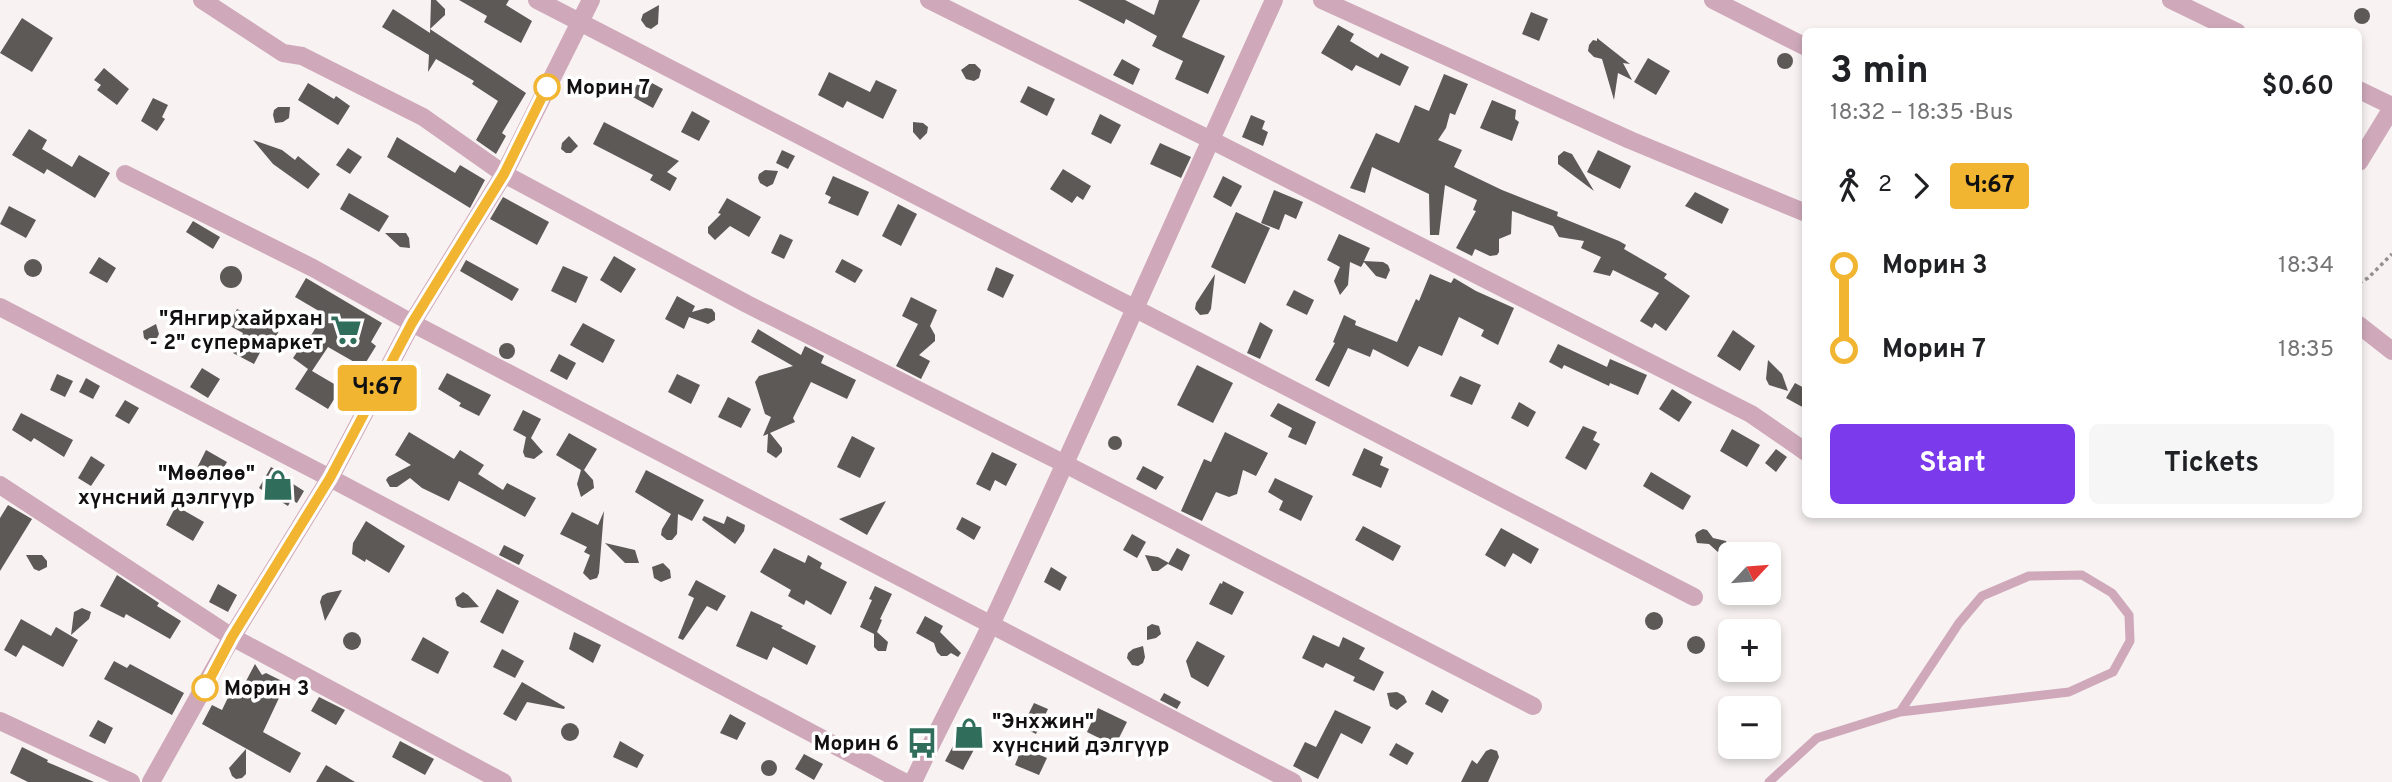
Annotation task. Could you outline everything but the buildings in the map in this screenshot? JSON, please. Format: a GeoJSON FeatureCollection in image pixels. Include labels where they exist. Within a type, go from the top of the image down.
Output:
{"type":"FeatureCollection","features":[{"type":"Feature","properties":{"kind":"street"},"geometry":{"type":"LineString","coordinates":[[202,0],[283,53],[302,56],[423,117],[504,174],[747,304],[1065,464],[1533,706]]}},
{"type":"Feature","properties":{"kind":"street"},"geometry":{"type":"LineString","coordinates":[[537,0],[1694,597]]}},
{"type":"Feature","properties":{"kind":"street"},"geometry":{"type":"LineString","coordinates":[[151,782],[232,637],[330,478],[412,323],[504,174],[592,0]]}},
{"type":"Feature","properties":{"kind":"street"},"geometry":{"type":"LineString","coordinates":[[929,0],[1751,414],[1802,449]]}},
{"type":"Feature","properties":{"kind":"street"},"geometry":{"type":"LineString","coordinates":[[913,782],[991,625],[1275,0]]}},
{"type":"Feature","properties":{"kind":"street"},"geometry":{"type":"LineString","coordinates":[[1322,0],[1630,140],[1802,211]]}},
{"type":"Feature","properties":{"kind":"street"},"geometry":{"type":"LineString","coordinates":[[1713,0],[1802,45]]}},
{"type":"Feature","properties":{"kind":"street"},"geometry":{"type":"LineString","coordinates":[[2171,0],[2229,28]]}},
{"type":"Feature","properties":{"kind":"street"},"geometry":{"type":"LineString","coordinates":[[2362,92],[2392,107],[2362,157]]}},
{"type":"Feature","properties":{"kind":"street"},"geometry":{"type":"LineString","coordinates":[[125,174],[313,268],[412,323],[1293,782]]}},
{"type":"Feature","properties":{"kind":"street"},"geometry":{"type":"LineString","coordinates":[[0,307],[330,478],[904,782]]}},
{"type":"Feature","properties":{"kind":"street"},"geometry":{"type":"LineString","coordinates":[[2362,327],[2392,351]]}},
{"type":"Feature","properties":{"kind":"street"},"geometry":{"type":"LineString","coordinates":[[0,485],[232,637],[503,782]]}},
{"type":"Feature","properties":{"kind":"street"},"geometry":{"type":"LineString","coordinates":[[0,721],[131,782]]}},
{"type":"Feature","properties":{"kind":"lane"},"geometry":{"type":"LineString","coordinates":[[1769,782],[1817,738],[1900,712],[2069,692],[2113,672],[2130,641],[2129,615],[2112,593],[2082,575],[2029,576],[2017,581],[1982,596],[1959,623],[1900,712]]}},
{"type":"Feature","properties":{"kind":"path"},"geometry":{"type":"LineString","coordinates":[[2362,281],[2392,254]]}},
{"type":"Feature","properties":{"kind":"bus line","name":"Ч:67"},"geometry":{"type":"LineString","coordinates":[[205,688],[232,637],[330,478],[412,323],[504,174],[547,87]]}},
{"type":"Feature","properties":{"kind":"place","name":"Морин 7"},"geometry":{"type":"Point","coordinates":[547,87]}},
{"type":"Feature","properties":{"kind":"place","name":"\"Янгир хайрхан - 2\" супермаркет"},"geometry":{"type":"Point","coordinates":[346,330]}},
{"type":"Feature","properties":{"kind":"place","name":"\"Мөөлөө\" хүнсний дэлгүүр"},"geometry":{"type":"Point","coordinates":[278,485]}},
{"type":"Feature","properties":{"kind":"place","name":"Морин 3"},"geometry":{"type":"Point","coordinates":[205,688]}},
{"type":"Feature","properties":{"kind":"place","name":"\"Энхжин\" хүнсний дэлгүүр"},"geometry":{"type":"Point","coordinates":[969,733]}},
{"type":"Feature","properties":{"kind":"place","name":"Морин 6"},"geometry":{"type":"Point","coordinates":[922,743]}}]}
